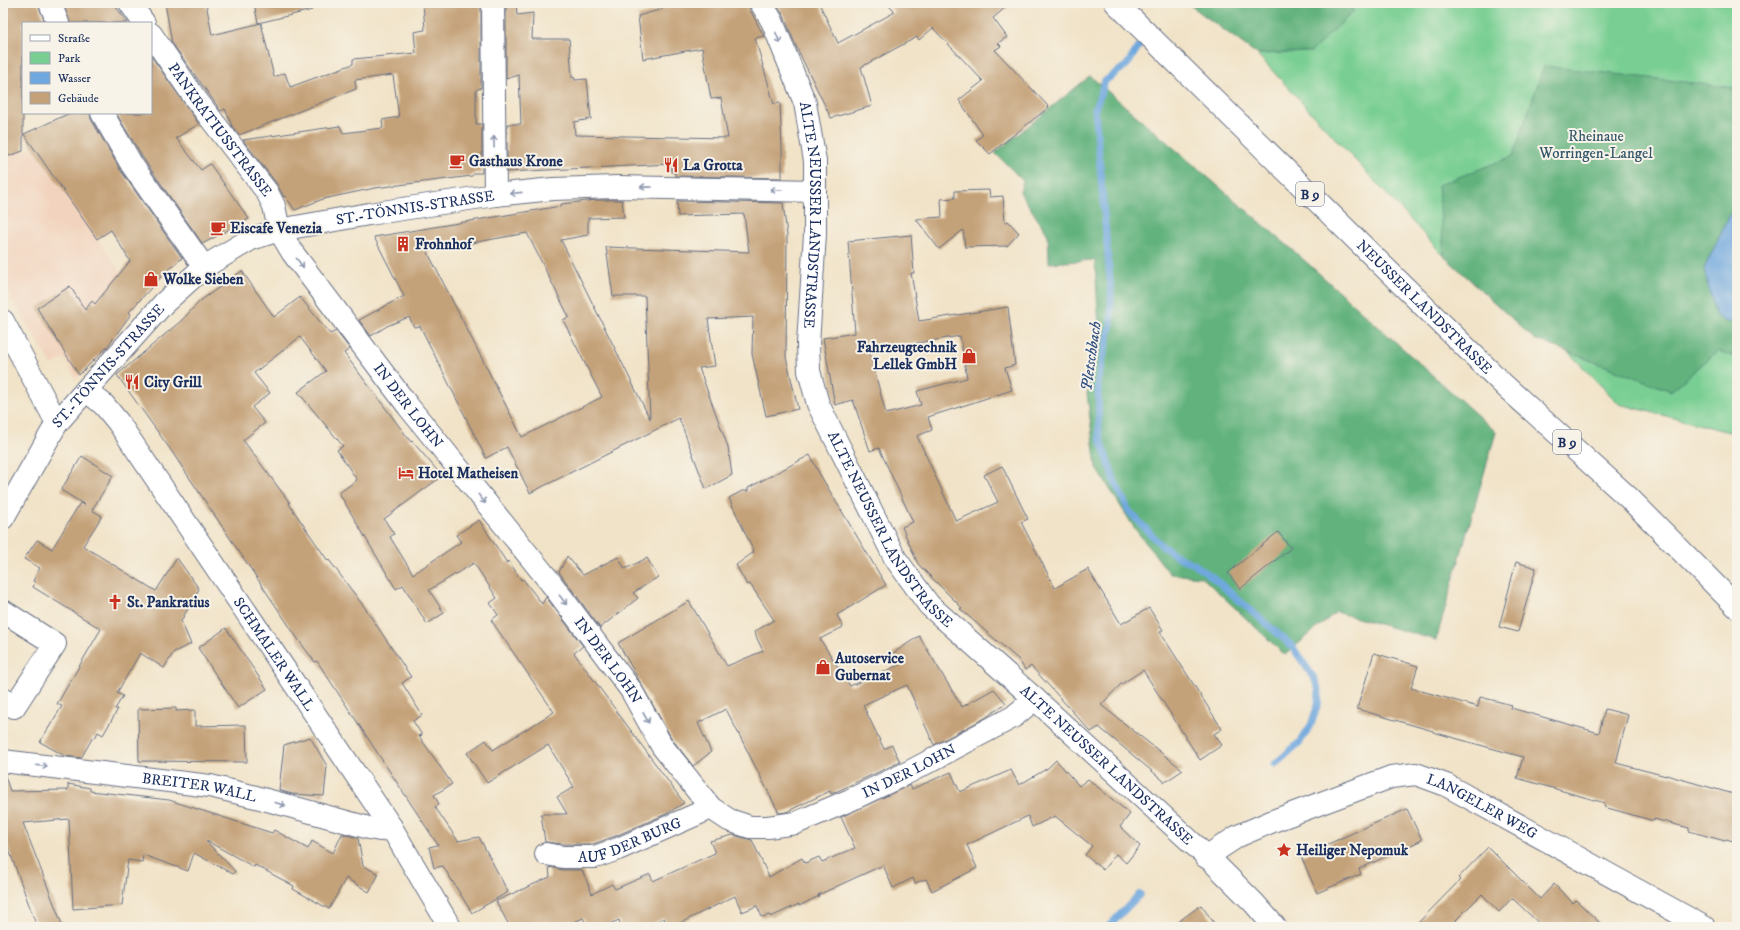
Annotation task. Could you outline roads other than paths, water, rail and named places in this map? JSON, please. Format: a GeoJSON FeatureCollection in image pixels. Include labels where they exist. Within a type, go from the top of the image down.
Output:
{"type":"FeatureCollection","features":[{"type":"Feature","properties":{"kind":"main road"},"geometry":{"type":"LineString","coordinates":[[50,3],[58,22]]}},
{"type":"Feature","properties":{"kind":"main road"},"geometry":{"type":"LineString","coordinates":[[130,3],[143,22]]}},
{"type":"Feature","properties":{"kind":"main road"},"geometry":{"type":"LineString","coordinates":[[492,3],[495,195]]}},
{"type":"Feature","properties":{"kind":"main road","name":"ALTE NEUSSER LANDSTRASSE"},"geometry":{"type":"LineString","coordinates":[[761,3],[772,21],[805,103],[815,161],[815,234],[808,344],[810,371],[818,404],[899,564],[929,605],[1035,699],[1206,857],[1254,903],[1275,927]]}},
{"type":"Feature","properties":{"kind":"main road","name":"NEUSSER LANDSTRASSE"},"geometry":{"type":"LineString","coordinates":[[1116,3],[1499,380],[1629,498],[1737,607]]}},
{"type":"Feature","properties":{"kind":"main road","name":"PANKRATIUSSTRASSE"},"geometry":{"type":"LineString","coordinates":[[152,35],[195,98],[267,192],[274,206],[279,230]]}},
{"type":"Feature","properties":{"kind":"main road"},"geometry":{"type":"LineString","coordinates":[[103,114],[132,165],[204,267]]}},
{"type":"Feature","properties":{"kind":"main road","name":"ST.-TÖNNIS-STRASSE"},"geometry":{"type":"LineString","coordinates":[[3,518],[57,423],[86,390],[164,303],[204,267],[251,239],[279,230],[369,214],[495,195],[553,189],[617,187],[815,191]]}},
{"type":"Feature","properties":{"kind":"main road","name":"IN DER LOHN"},"geometry":{"type":"LineString","coordinates":[[279,230],[292,252],[408,406],[551,583],[631,690],[662,746],[711,808],[728,820],[750,827],[768,827],[796,823],[850,800],[908,772],[1013,717],[1035,699]]}},
{"type":"Feature","properties":{"kind":"main road"},"geometry":{"type":"LineString","coordinates":[[3,321],[57,423]]}},
{"type":"Feature","properties":{"kind":"main road","name":"SCHMALER WALL"},"geometry":{"type":"LineString","coordinates":[[86,390],[104,405],[118,422],[391,827],[450,927]]}},
{"type":"Feature","properties":{"kind":"main road"},"geometry":{"type":"LineString","coordinates":[[3,610],[54,644],[14,707],[3,699]]}},
{"type":"Feature","properties":{"kind":"main road","name":"BREITER WALL"},"geometry":{"type":"LineString","coordinates":[[3,761],[210,786],[369,828],[380,830],[391,827]]}},
{"type":"Feature","properties":{"kind":"main road","name":"LANGELER WEG"},"geometry":{"type":"LineString","coordinates":[[1206,857],[1238,836],[1273,821],[1391,777],[1416,774],[1446,785],[1704,927]]}},
{"type":"Feature","properties":{"kind":"main road","name":"AUF DER BURG"},"geometry":{"type":"LineString","coordinates":[[546,854],[563,857],[595,857],[618,849],[711,808]]}},
{"type":"Feature","properties":{"kind":"water"},"geometry":{"type":"Polygon","coordinates":[[[1737,206],[1737,325],[1716,316],[1704,269],[1732,211],[1737,206]]]}},
{"type":"Feature","properties":{"kind":"waterway","name":"Pletschbach"},"geometry":{"type":"LineString","coordinates":[[1145,36],[1127,65],[1105,81],[1095,109],[1111,292],[1111,324],[1098,380],[1099,436],[1115,482],[1129,511],[1162,546],[1180,558],[1194,564],[1211,576],[1291,645],[1314,678],[1319,690],[1318,704],[1311,725],[1299,743],[1275,764]]}},
{"type":"Feature","properties":{"kind":"waterway","name":"Pletschbach"},"geometry":{"type":"LineString","coordinates":[[1108,927],[1140,894]]}},
{"type":"Feature","properties":{"kind":"place","name":"Gasthaus Krone"},"geometry":{"type":"Point","coordinates":[457,161]}},
{"type":"Feature","properties":{"kind":"place","name":"La Grotta"},"geometry":{"type":"Point","coordinates":[671,165]}},
{"type":"Feature","properties":{"kind":"place","name":"Eiscafe Venezia"},"geometry":{"type":"Point","coordinates":[218,228]}},
{"type":"Feature","properties":{"kind":"place","name":"Frohnhof"},"geometry":{"type":"Point","coordinates":[403,244]}},
{"type":"Feature","properties":{"kind":"place","name":"Wolke Sieben"},"geometry":{"type":"Point","coordinates":[151,279]}},
{"type":"Feature","properties":{"kind":"place","name":"Fahrzeugtechnik Lellek GmbH"},"geometry":{"type":"Point","coordinates":[969,356]}},
{"type":"Feature","properties":{"kind":"place","name":"City Grill"},"geometry":{"type":"Point","coordinates":[132,382]}},
{"type":"Feature","properties":{"kind":"place","name":"Hotel Matheisen"},"geometry":{"type":"Point","coordinates":[406,473]}},
{"type":"Feature","properties":{"kind":"place","name":"St. Pankratius"},"geometry":{"type":"Point","coordinates":[115,602]}},
{"type":"Feature","properties":{"kind":"place","name":"Autoservice Gubernat"},"geometry":{"type":"Point","coordinates":[823,667]}},
{"type":"Feature","properties":{"kind":"place","name":"Heiliger Nepomuk"},"geometry":{"type":"Point","coordinates":[1284,850]}},
{"type":"Feature","properties":{"kind":"park label","name":"Rheinaue Worringen-Langel"},"geometry":{"type":"Point","coordinates":[1596,144]}}]}
